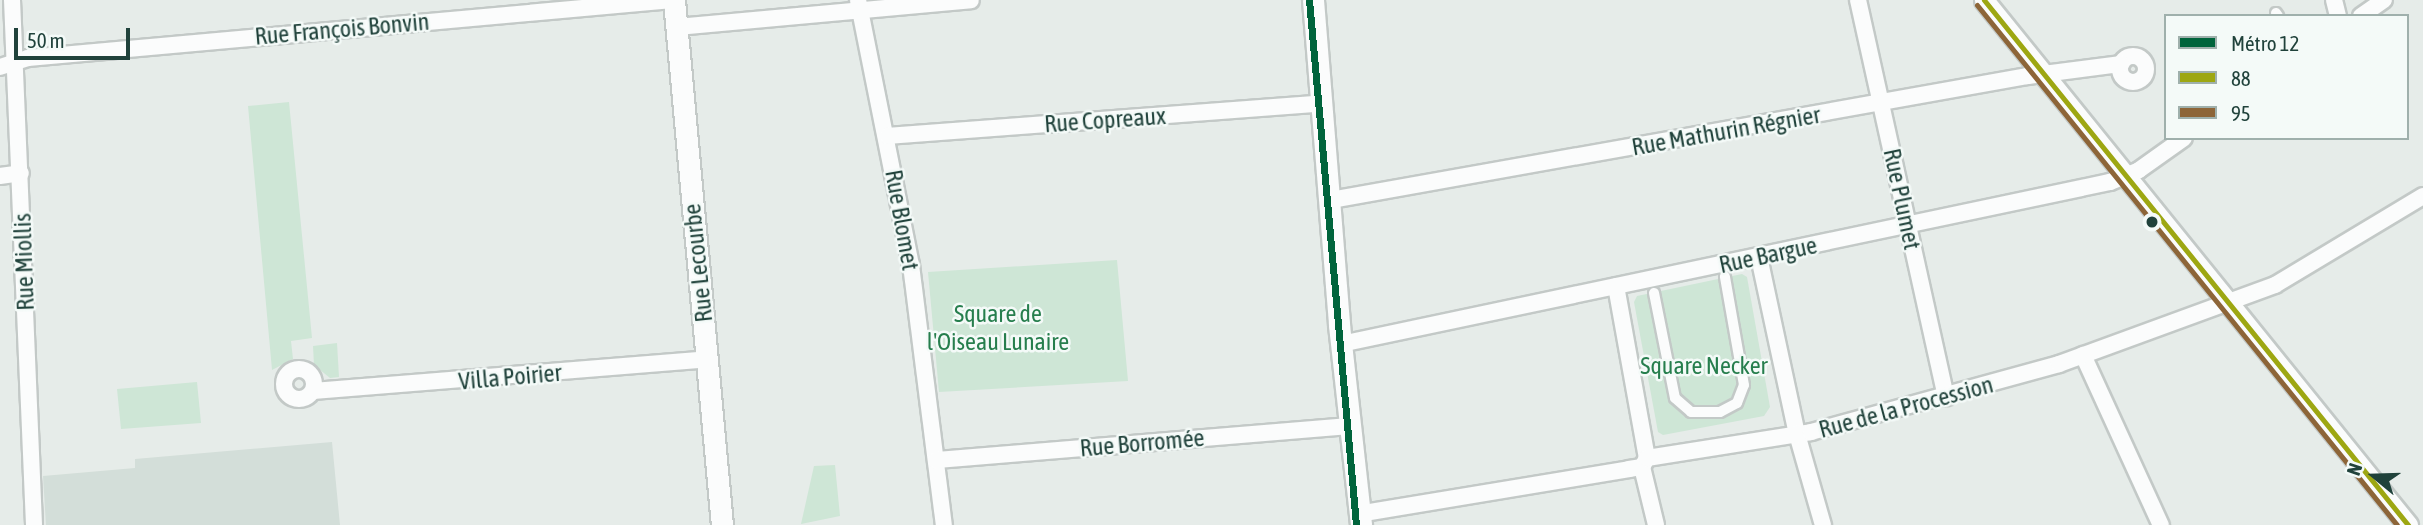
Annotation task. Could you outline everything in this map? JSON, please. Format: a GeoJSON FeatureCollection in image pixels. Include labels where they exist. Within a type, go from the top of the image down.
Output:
{"type":"FeatureCollection","features":[{"type":"Feature","properties":{"kind":"main road","name":"Rue Lecourbe"},"geometry":{"type":"LineString","coordinates":[[673,0],[722,525]]}},
{"type":"Feature","properties":{"kind":"main road"},"geometry":{"type":"LineString","coordinates":[[1313,0],[1348,426],[1359,519]]}},
{"type":"Feature","properties":{"kind":"street","name":"Rue Miollis"},"geometry":{"type":"LineString","coordinates":[[12,0],[7,65],[21,173],[34,525]]}},
{"type":"Feature","properties":{"kind":"street","name":"Rue François Bonvin"},"geometry":{"type":"LineString","coordinates":[[7,65],[28,58],[673,0]]}},
{"type":"Feature","properties":{"kind":"street"},"geometry":{"type":"LineString","coordinates":[[677,27],[859,5],[971,0]]}},
{"type":"Feature","properties":{"kind":"street","name":"Rue Plumet"},"geometry":{"type":"LineString","coordinates":[[1858,0],[1946,397]]}},
{"type":"Feature","properties":{"kind":"street"},"geometry":{"type":"LineString","coordinates":[[1984,0],[2408,525]]}},
{"type":"Feature","properties":{"kind":"street"},"geometry":{"type":"LineString","coordinates":[[2364,14],[2384,0]]}},
{"type":"Feature","properties":{"kind":"street","name":"Rue Blomet"},"geometry":{"type":"LineString","coordinates":[[859,5],[888,136],[911,265],[944,525]]}},
{"type":"Feature","properties":{"kind":"street","name":"Rue Mathurin Régnier"},"geometry":{"type":"LineString","coordinates":[[1331,200],[2043,74],[2121,64]]}},
{"type":"Feature","properties":{"kind":"street","name":"Rue Copreaux"},"geometry":{"type":"LineString","coordinates":[[888,136],[1323,103]]}},
{"type":"Feature","properties":{"kind":"street","name":"Rue Bargue"},"geometry":{"type":"LineString","coordinates":[[1341,344],[1908,227],[2127,176],[2181,140]]}},
{"type":"Feature","properties":{"kind":"street"},"geometry":{"type":"LineString","coordinates":[[0,176],[21,173]]}},
{"type":"Feature","properties":{"kind":"street","name":"Rue de la Procession"},"geometry":{"type":"LineString","coordinates":[[1359,519],[1797,434],[1946,397],[2083,355],[2275,285],[2423,196]]}},
{"type":"Feature","properties":{"kind":"street"},"geometry":{"type":"LineString","coordinates":[[1759,257],[1797,434],[1822,525]]}},
{"type":"Feature","properties":{"kind":"street"},"geometry":{"type":"LineString","coordinates":[[1654,293],[1675,398],[1685,411],[1713,413],[1737,403],[1744,385],[1725,277]]}},
{"type":"Feature","properties":{"kind":"street"},"geometry":{"type":"LineString","coordinates":[[1616,286],[1656,525]]}},
{"type":"Feature","properties":{"kind":"street"},"geometry":{"type":"LineString","coordinates":[[2083,355],[2161,525]]}},
{"type":"Feature","properties":{"kind":"street","name":"Villa Poirier"},"geometry":{"type":"LineString","coordinates":[[313,391],[708,359]]}},
{"type":"Feature","properties":{"kind":"street"},"geometry":{"type":"LineString","coordinates":[[1713,413],[1715,425]]}},
{"type":"Feature","properties":{"kind":"street","name":"Rue Borromée"},"geometry":{"type":"LineString","coordinates":[[936,460],[1348,426]]}},
{"type":"Feature","properties":{"kind":"shaded area"},"geometry":{"type":"Polygon","coordinates":[[[332,442],[340,525],[46,525],[43,476],[135,468],[135,459],[332,442]]]}},
{"type":"Feature","properties":{"kind":"green space"},"geometry":{"type":"Polygon","coordinates":[[[289,102],[312,338],[291,341],[293,359],[272,370],[248,106],[289,102]]]}},
{"type":"Feature","properties":{"kind":"green space","name":"Square de l'Oiseau Lunaire"},"geometry":{"type":"Polygon","coordinates":[[[1117,260],[1128,381],[939,392],[928,272],[1117,260]]]}},
{"type":"Feature","properties":{"kind":"green space","name":"Square Necker"},"geometry":{"type":"Polygon","coordinates":[[[1742,274],[1747,277],[1770,407],[1764,416],[1663,435],[1658,432],[1634,302],[1637,296],[1742,274]]]}},
{"type":"Feature","properties":{"kind":"green space"},"geometry":{"type":"Polygon","coordinates":[[[337,343],[339,377],[330,378],[314,365],[313,346],[337,343]]]}},
{"type":"Feature","properties":{"kind":"green space"},"geometry":{"type":"Polygon","coordinates":[[[197,382],[201,423],[121,429],[117,389],[197,382]]]}},
{"type":"Feature","properties":{"kind":"green space"},"geometry":{"type":"Polygon","coordinates":[[[835,465],[840,516],[801,524],[814,466],[835,465]]]}},
{"type":"Feature","properties":{"kind":"metro line","name":"12"},"geometry":{"type":"LineString","coordinates":[[1309,0],[1356,525]]}},
{"type":"Feature","properties":{"kind":"transit line","name":"88"},"geometry":{"type":"LineString","coordinates":[[1984,0],[2408,525]]}},
{"type":"Feature","properties":{"kind":"transit line","name":"95"},"geometry":{"type":"LineString","coordinates":[[1977,5],[2397,525]]}}]}
